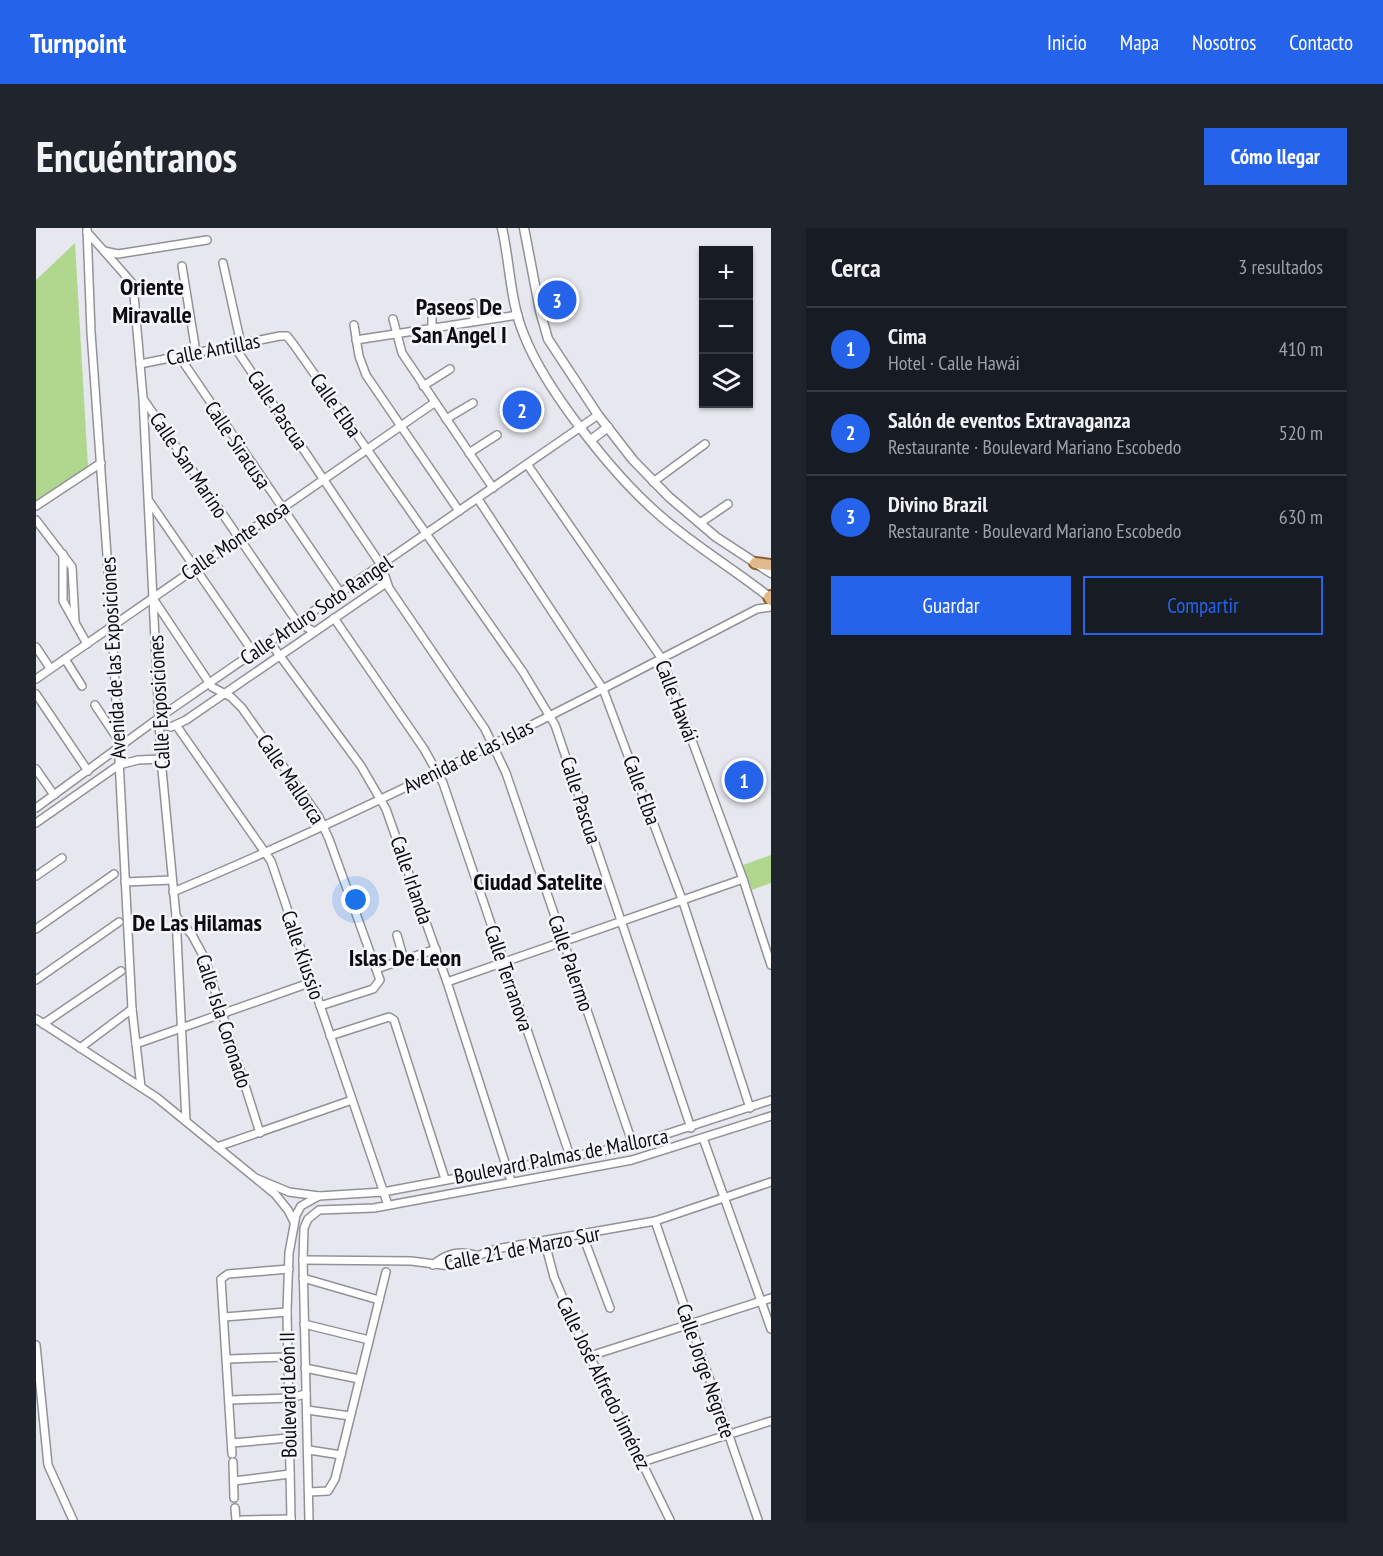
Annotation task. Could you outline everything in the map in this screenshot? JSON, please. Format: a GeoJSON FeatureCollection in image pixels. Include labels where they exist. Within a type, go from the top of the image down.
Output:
{"type":"FeatureCollection","features":[{"type":"Feature","properties":{"kind":"main road"},"geometry":{"type":"LineString","coordinates":[[755,562],[771,565]]}},
{"type":"Feature","properties":{"kind":"street"},"geometry":{"type":"LineString","coordinates":[[502,228],[518,315],[529,348],[581,427],[655,511],[770,600]]}},
{"type":"Feature","properties":{"kind":"street"},"geometry":{"type":"LineString","coordinates":[[524,228],[540,311],[548,339],[598,415],[653,482],[700,523],[771,573]]}},
{"type":"Feature","properties":{"kind":"street"},"geometry":{"type":"LineString","coordinates":[[87,230],[104,251],[132,253],[207,240]]}},
{"type":"Feature","properties":{"kind":"street","name":"Avenida de las Exposiciones"},"geometry":{"type":"LineString","coordinates":[[87,230],[91,332],[112,625],[132,1009],[141,1087]]}},
{"type":"Feature","properties":{"kind":"street","name":"Calle Exposiciones"},"geometry":{"type":"LineString","coordinates":[[104,251],[133,284],[143,398],[161,759],[176,916],[186,1121]]}},
{"type":"Feature","properties":{"kind":"street"},"geometry":{"type":"LineString","coordinates":[[223,263],[238,345]]}},
{"type":"Feature","properties":{"kind":"street"},"geometry":{"type":"LineString","coordinates":[[182,266],[196,352]]}},
{"type":"Feature","properties":{"kind":"street"},"geometry":{"type":"LineString","coordinates":[[473,303],[474,321]]}},
{"type":"Feature","properties":{"kind":"street"},"geometry":{"type":"LineString","coordinates":[[432,311],[432,328]]}},
{"type":"Feature","properties":{"kind":"street"},"geometry":{"type":"LineString","coordinates":[[356,340],[518,315]]}},
{"type":"Feature","properties":{"kind":"street"},"geometry":{"type":"LineString","coordinates":[[393,319],[402,353],[493,488]]}},
{"type":"Feature","properties":{"kind":"street"},"geometry":{"type":"LineString","coordinates":[[354,325],[362,366],[459,512]]}},
{"type":"Feature","properties":{"kind":"street","name":"Calle Antillas"},"geometry":{"type":"LineString","coordinates":[[140,364],[287,336]]}},
{"type":"Feature","properties":{"kind":"street","name":"Calle Elba"},"geometry":{"type":"LineString","coordinates":[[287,336],[425,535]]}},
{"type":"Feature","properties":{"kind":"street","name":"Calle Pascua"},"geometry":{"type":"LineString","coordinates":[[238,345],[381,565]]}},
{"type":"Feature","properties":{"kind":"street","name":"Calle Siracusa"},"geometry":{"type":"LineString","coordinates":[[178,356],[340,592]]}},
{"type":"Feature","properties":{"kind":"street"},"geometry":{"type":"LineString","coordinates":[[423,386],[450,369]]}},
{"type":"Feature","properties":{"kind":"street","name":"Calle San Marino"},"geometry":{"type":"LineString","coordinates":[[143,398],[297,622]]}},
{"type":"Feature","properties":{"kind":"street","name":"Calle Monte Rosa"},"geometry":{"type":"LineString","coordinates":[[36,679],[434,403]]}},
{"type":"Feature","properties":{"kind":"street"},"geometry":{"type":"LineString","coordinates":[[446,420],[473,403]]}},
{"type":"Feature","properties":{"kind":"street","name":"Calle Arturo Soto Rangel"},"geometry":{"type":"LineString","coordinates":[[36,808],[253,652],[598,415]]}},
{"type":"Feature","properties":{"kind":"street"},"geometry":{"type":"LineString","coordinates":[[591,440],[608,427]]}},
{"type":"Feature","properties":{"kind":"street"},"geometry":{"type":"LineString","coordinates":[[469,453],[497,435]]}},
{"type":"Feature","properties":{"kind":"street"},"geometry":{"type":"LineString","coordinates":[[653,482],[705,444]]}},
{"type":"Feature","properties":{"kind":"street"},"geometry":{"type":"LineString","coordinates":[[36,506],[101,463]]}},
{"type":"Feature","properties":{"kind":"street","name":"Calle Hawái"},"geometry":{"type":"LineString","coordinates":[[527,464],[662,659],[743,879],[771,965]]}},
{"type":"Feature","properties":{"kind":"street","name":"Calle Elba"},"geometry":{"type":"LineString","coordinates":[[478,499],[603,689],[683,902],[750,1108]]}},
{"type":"Feature","properties":{"kind":"street"},"geometry":{"type":"LineString","coordinates":[[149,500],[253,652]]}},
{"type":"Feature","properties":{"kind":"street"},"geometry":{"type":"LineString","coordinates":[[700,523],[728,504]]}},
{"type":"Feature","properties":{"kind":"street"},"geometry":{"type":"LineString","coordinates":[[36,519],[72,567],[75,622]]}},
{"type":"Feature","properties":{"kind":"street","name":"Calle Pascua"},"geometry":{"type":"LineString","coordinates":[[425,535],[523,672],[550,716],[562,744],[691,1128]]}},
{"type":"Feature","properties":{"kind":"street"},"geometry":{"type":"LineString","coordinates":[[63,554],[62,598],[87,644]]}},
{"type":"Feature","properties":{"kind":"street","name":"Calle Palermo"},"geometry":{"type":"LineString","coordinates":[[381,565],[386,583],[493,743],[633,1145]]}},
{"type":"Feature","properties":{"kind":"street"},"geometry":{"type":"LineString","coordinates":[[160,720],[177,725],[386,583]]}},
{"type":"Feature","properties":{"kind":"street","name":"Calle Mallorca"},"geometry":{"type":"LineString","coordinates":[[154,597],[209,683],[242,708],[324,827],[380,980],[377,987],[320,1006]]}},
{"type":"Feature","properties":{"kind":"street","name":"Avenida de las Islas"},"geometry":{"type":"LineString","coordinates":[[174,892],[267,853],[381,800],[662,659],[770,600]]}},
{"type":"Feature","properties":{"kind":"street","name":"Calle Terranova"},"geometry":{"type":"LineString","coordinates":[[334,618],[437,771],[451,803],[503,963],[570,1156]]}},
{"type":"Feature","properties":{"kind":"street"},"geometry":{"type":"LineString","coordinates":[[297,622],[313,631]]}},
{"type":"Feature","properties":{"kind":"street","name":"Calle Irlanda"},"geometry":{"type":"LineString","coordinates":[[269,641],[281,654],[361,766],[381,800],[436,949],[511,1181]]}},
{"type":"Feature","properties":{"kind":"street"},"geometry":{"type":"LineString","coordinates":[[36,647],[50,668]]}},
{"type":"Feature","properties":{"kind":"street"},"geometry":{"type":"LineString","coordinates":[[65,659],[82,686]]}},
{"type":"Feature","properties":{"kind":"street"},"geometry":{"type":"LineString","coordinates":[[36,694],[88,771]]}},
{"type":"Feature","properties":{"kind":"street"},"geometry":{"type":"LineString","coordinates":[[95,705],[117,738]]}},
{"type":"Feature","properties":{"kind":"street","name":"Calle Kiussio"},"geometry":{"type":"LineString","coordinates":[[177,725],[267,853],[278,879],[388,1205]]}},
{"type":"Feature","properties":{"kind":"street"},"geometry":{"type":"LineString","coordinates":[[36,823],[119,765],[138,760],[161,759]]}},
{"type":"Feature","properties":{"kind":"street"},"geometry":{"type":"LineString","coordinates":[[36,769],[54,795]]}},
{"type":"Feature","properties":{"kind":"street"},"geometry":{"type":"LineString","coordinates":[[36,876],[62,858]]}},
{"type":"Feature","properties":{"kind":"street"},"geometry":{"type":"LineString","coordinates":[[36,929],[114,874]]}},
{"type":"Feature","properties":{"kind":"street"},"geometry":{"type":"LineString","coordinates":[[447,982],[683,902],[743,879]]}},
{"type":"Feature","properties":{"kind":"street"},"geometry":{"type":"LineString","coordinates":[[124,882],[172,880]]}},
{"type":"Feature","properties":{"kind":"street","name":"Calle Isla Coronado"},"geometry":{"type":"LineString","coordinates":[[176,916],[199,945],[260,1133]]}},
{"type":"Feature","properties":{"kind":"street"},"geometry":{"type":"LineString","coordinates":[[36,980],[119,922]]}},
{"type":"Feature","properties":{"kind":"street"},"geometry":{"type":"LineString","coordinates":[[397,935],[404,960]]}},
{"type":"Feature","properties":{"kind":"street"},"geometry":{"type":"LineString","coordinates":[[376,969],[436,949]]}},
{"type":"Feature","properties":{"kind":"street"},"geometry":{"type":"LineString","coordinates":[[43,1024],[121,971]]}},
{"type":"Feature","properties":{"kind":"street"},"geometry":{"type":"LineString","coordinates":[[136,1044],[182,1030],[312,982]]}},
{"type":"Feature","properties":{"kind":"street"},"geometry":{"type":"LineString","coordinates":[[80,1048],[132,1009]]}},
{"type":"Feature","properties":{"kind":"street"},"geometry":{"type":"LineString","coordinates":[[330,1036],[392,1017],[398,1029],[445,1179]]}},
{"type":"Feature","properties":{"kind":"street"},"geometry":{"type":"LineString","coordinates":[[36,1019],[141,1087],[186,1121],[258,1179],[288,1209],[294,1222]]}},
{"type":"Feature","properties":{"kind":"street"},"geometry":{"type":"LineString","coordinates":[[218,1147],[352,1100]]}},
{"type":"Feature","properties":{"kind":"street","name":"Boulevard Palmas de Mallorca"},"geometry":{"type":"LineString","coordinates":[[258,1179],[289,1192],[319,1196],[383,1192],[633,1145],[691,1128],[771,1100]]}},
{"type":"Feature","properties":{"kind":"street","name":"Boulevard Palmas de Mallorca"},"geometry":{"type":"LineString","coordinates":[[303,1260],[304,1228],[308,1219],[319,1210],[388,1205],[632,1160],[771,1116]]}},
{"type":"Feature","properties":{"kind":"street"},"geometry":{"type":"LineString","coordinates":[[703,1138],[771,1329]]}},
{"type":"Feature","properties":{"kind":"street","name":"Calle 21 de Marzo Sur"},"geometry":{"type":"LineString","coordinates":[[303,1260],[411,1261],[450,1266],[496,1249],[545,1243],[655,1221],[771,1182]]}},
{"type":"Feature","properties":{"kind":"street"},"geometry":{"type":"LineString","coordinates":[[294,1222],[301,1206],[319,1196]]}},
{"type":"Feature","properties":{"kind":"street","name":"Calle Jorge Negrete"},"geometry":{"type":"LineString","coordinates":[[655,1221],[758,1520]]}},
{"type":"Feature","properties":{"kind":"street","name":"Boulevard León II"},"geometry":{"type":"LineString","coordinates":[[291,1520],[287,1312],[294,1222]]}},
{"type":"Feature","properties":{"kind":"street"},"geometry":{"type":"LineString","coordinates":[[583,1236],[610,1308]]}},
{"type":"Feature","properties":{"kind":"street","name":"Calle José Alfredo Jiménez"},"geometry":{"type":"LineString","coordinates":[[545,1243],[561,1296],[670,1520]]}},
{"type":"Feature","properties":{"kind":"street"},"geometry":{"type":"LineString","coordinates":[[462,1252],[464,1262]]}},
{"type":"Feature","properties":{"kind":"street"},"geometry":{"type":"LineString","coordinates":[[433,1265],[443,1256],[462,1252],[478,1256]]}},
{"type":"Feature","properties":{"kind":"street"},"geometry":{"type":"LineString","coordinates":[[303,1260],[309,1520]]}},
{"type":"Feature","properties":{"kind":"street"},"geometry":{"type":"LineString","coordinates":[[234,1498],[228,1359],[220,1288],[222,1276],[289,1269]]}},
{"type":"Feature","properties":{"kind":"street"},"geometry":{"type":"LineString","coordinates":[[309,1492],[325,1492],[330,1489],[386,1272]]}},
{"type":"Feature","properties":{"kind":"street"},"geometry":{"type":"LineString","coordinates":[[303,1278],[379,1300]]}},
{"type":"Feature","properties":{"kind":"street"},"geometry":{"type":"LineString","coordinates":[[590,1356],[771,1298]]}},
{"type":"Feature","properties":{"kind":"street"},"geometry":{"type":"LineString","coordinates":[[224,1317],[287,1312]]}},
{"type":"Feature","properties":{"kind":"street"},"geometry":{"type":"LineString","coordinates":[[304,1324],[369,1340]]}},
{"type":"Feature","properties":{"kind":"street"},"geometry":{"type":"LineString","coordinates":[[36,1345],[48,1465],[73,1520]]}},
{"type":"Feature","properties":{"kind":"street"},"geometry":{"type":"LineString","coordinates":[[228,1359],[287,1357]]}},
{"type":"Feature","properties":{"kind":"street"},"geometry":{"type":"LineString","coordinates":[[305,1368],[358,1379]]}},
{"type":"Feature","properties":{"kind":"street"},"geometry":{"type":"LineString","coordinates":[[230,1400],[288,1398],[306,1394]]}},
{"type":"Feature","properties":{"kind":"street"},"geometry":{"type":"LineString","coordinates":[[307,1410],[350,1416]]}},
{"type":"Feature","properties":{"kind":"street"},"geometry":{"type":"LineString","coordinates":[[642,1462],[771,1421]]}},
{"type":"Feature","properties":{"kind":"street"},"geometry":{"type":"LineString","coordinates":[[232,1443],[289,1438]]}},
{"type":"Feature","properties":{"kind":"street"},"geometry":{"type":"LineString","coordinates":[[309,1450],[340,1455]]}},
{"type":"Feature","properties":{"kind":"street"},"geometry":{"type":"LineString","coordinates":[[234,1481],[290,1474]]}},
{"type":"Feature","properties":{"kind":"street"},"geometry":{"type":"LineString","coordinates":[[235,1508],[236,1520]]}},
{"type":"Feature","properties":{"kind":"street"},"geometry":{"type":"LineString","coordinates":[[242,1520],[291,1520]]}},
{"type":"Feature","properties":{"kind":"green space"},"geometry":{"type":"Polygon","coordinates":[[[75,243],[88,467],[36,504],[36,280],[75,243]]]}},
{"type":"Feature","properties":{"kind":"green space"},"geometry":{"type":"Polygon","coordinates":[[[771,855],[771,883],[752,890],[743,865],[771,855]]]}},
{"type":"Feature","properties":{"kind":"place","name":"Divino Brazil"},"geometry":{"type":"Point","coordinates":[557,300]}},
{"type":"Feature","properties":{"kind":"place","name":"Salón de eventos Extravaganza"},"geometry":{"type":"Point","coordinates":[522,410]}},
{"type":"Feature","properties":{"kind":"place","name":"Cima"},"geometry":{"type":"Point","coordinates":[744,780]}},
{"type":"Feature","properties":{"kind":"district","name":"Oriente Miravalle"},"geometry":{"type":"Point","coordinates":[152,300]}},
{"type":"Feature","properties":{"kind":"district","name":"Paseos De San Angel I"},"geometry":{"type":"Point","coordinates":[459,320]}},
{"type":"Feature","properties":{"kind":"district","name":"Ciudad Satelite"},"geometry":{"type":"Point","coordinates":[538,881]}},
{"type":"Feature","properties":{"kind":"district","name":"De Las Hilamas"},"geometry":{"type":"Point","coordinates":[197,922]}},
{"type":"Feature","properties":{"kind":"district","name":"Islas De Leon"},"geometry":{"type":"Point","coordinates":[405,957]}}]}
